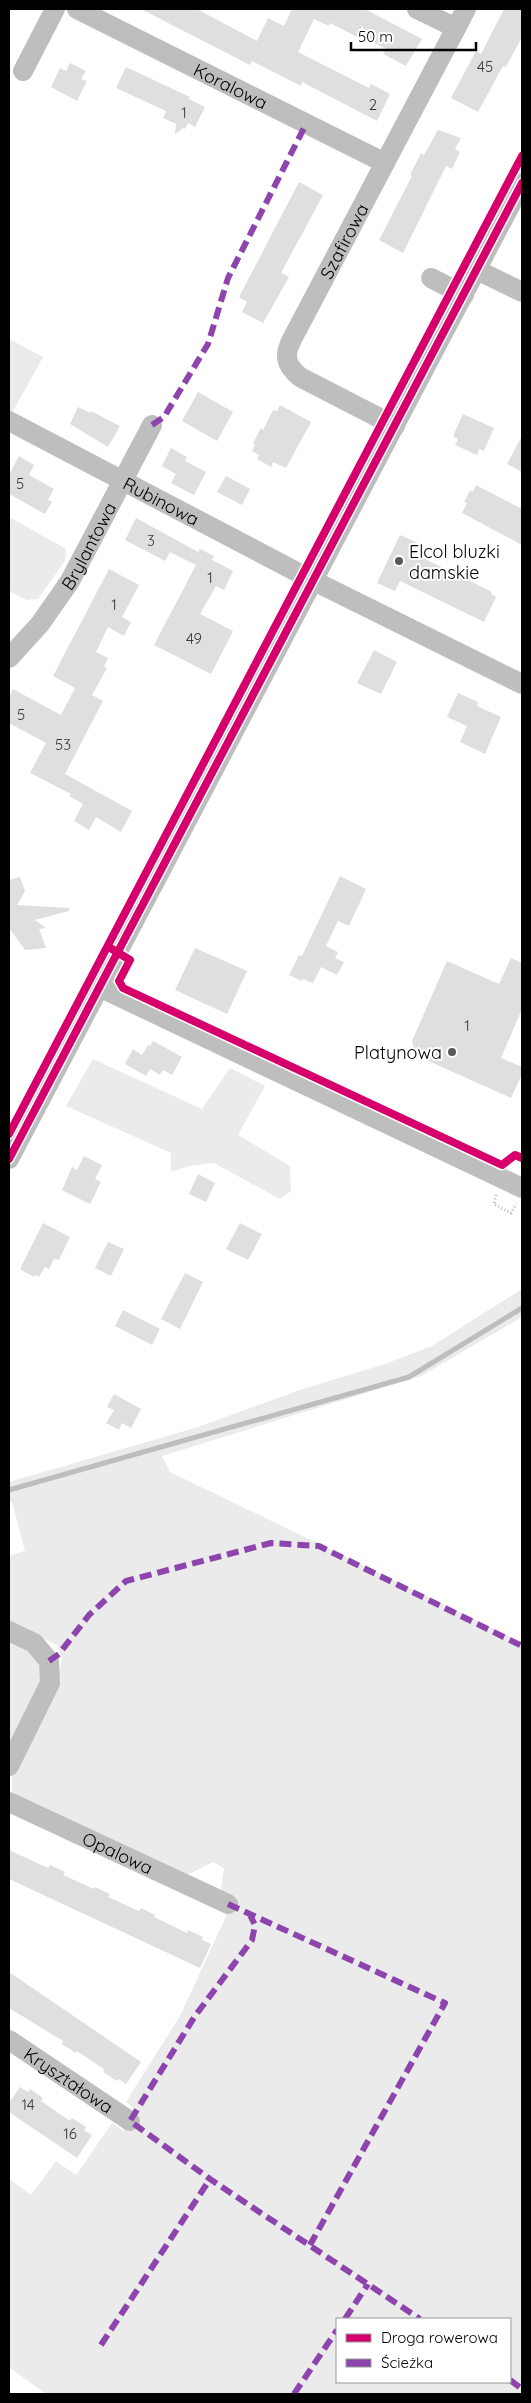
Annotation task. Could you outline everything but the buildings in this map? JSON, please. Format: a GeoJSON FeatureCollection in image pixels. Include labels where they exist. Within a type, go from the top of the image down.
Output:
{"type":"FeatureCollection","features":[{"type":"Feature","properties":{"kind":"street"},"geometry":{"type":"LineString","coordinates":[[23,71],[55,9]]}},
{"type":"Feature","properties":{"kind":"street","name":"Koralowa"},"geometry":{"type":"LineString","coordinates":[[77,9],[385,163]]}},
{"type":"Feature","properties":{"kind":"street"},"geometry":{"type":"LineString","coordinates":[[417,9],[456,28]]}},
{"type":"Feature","properties":{"kind":"street","name":"Szafirowa"},"geometry":{"type":"LineString","coordinates":[[395,426],[300,377],[290,369],[286,358],[295,332],[466,9]]}},
{"type":"Feature","properties":{"kind":"street"},"geometry":{"type":"LineString","coordinates":[[9,1159],[16,1129],[99,987],[522,183]]}},
{"type":"Feature","properties":{"kind":"street"},"geometry":{"type":"LineString","coordinates":[[477,270],[522,292]]}},
{"type":"Feature","properties":{"kind":"street"},"geometry":{"type":"LineString","coordinates":[[430,278],[464,295]]}},
{"type":"Feature","properties":{"kind":"street","name":"Rubinowa"},"geometry":{"type":"LineString","coordinates":[[9,421],[314,581],[522,684]]}},
{"type":"Feature","properties":{"kind":"street","name":"Brylantowa"},"geometry":{"type":"LineString","coordinates":[[9,658],[40,624],[70,581],[121,480],[152,425]]}},
{"type":"Feature","properties":{"kind":"street"},"geometry":{"type":"LineString","coordinates":[[99,987],[519,1179]]}},
{"type":"Feature","properties":{"kind":"street"},"geometry":{"type":"LineString","coordinates":[[9,1631],[34,1643],[49,1661],[50,1683],[9,1766]]}},
{"type":"Feature","properties":{"kind":"street","name":"Opalowa"},"geometry":{"type":"LineString","coordinates":[[9,1802],[228,1904]]}},
{"type":"Feature","properties":{"kind":"street","name":"Kryształowa"},"geometry":{"type":"LineString","coordinates":[[9,2040],[130,2121]]}},
{"type":"Feature","properties":{"kind":"shaded area"},"geometry":{"type":"Polygon","coordinates":[[[9,339],[43,357],[12,413],[9,411],[9,339]]]}},
{"type":"Feature","properties":{"kind":"shaded area"},"geometry":{"type":"Polygon","coordinates":[[[9,517],[66,549],[65,561],[38,599],[27,600],[9,591],[9,517]]]}},
{"type":"Feature","properties":{"kind":"shaded area"},"geometry":{"type":"Polygon","coordinates":[[[93,1059],[202,1109],[230,1068],[265,1086],[238,1135],[290,1166],[291,1191],[280,1199],[214,1163],[189,1166],[171,1172],[171,1153],[66,1106],[93,1059]]]}},
{"type":"Feature","properties":{"kind":"shaded area"},"geometry":{"type":"Polygon","coordinates":[[[522,1289],[522,1317],[421,1376],[162,1456],[170,1472],[522,1642],[522,2394],[46,2394],[9,2367],[9,2179],[31,2195],[56,2161],[76,2175],[112,2123],[123,2131],[136,2110],[126,2102],[180,2016],[234,1899],[221,1889],[224,1868],[213,1862],[185,1876],[23,1803],[12,1791],[12,1776],[40,1721],[58,1677],[62,1658],[57,1645],[9,1623],[9,1556],[25,1551],[12,1502],[9,1502],[9,1482],[195,1428],[300,1390],[385,1364],[432,1346],[522,1289]]]}},
{"type":"Feature","properties":{"kind":"shaded area"},"geometry":{"type":"Polygon","coordinates":[[[9,1639],[33,1651],[44,1677],[9,1748],[9,1639]]]}},
{"type":"Feature","properties":{"kind":"waterway"},"geometry":{"type":"LineString","coordinates":[[9,1490],[409,1377],[522,1308]]}},
{"type":"Feature","properties":{"kind":"marked path"},"geometry":{"type":"LineString","coordinates":[[152,425],[164,417],[208,344],[228,278],[306,124]]}},
{"type":"Feature","properties":{"kind":"marked path"},"geometry":{"type":"LineString","coordinates":[[49,1661],[59,1654],[89,1615],[126,1581],[271,1543],[319,1546],[522,1646]]}},
{"type":"Feature","properties":{"kind":"marked path"},"geometry":{"type":"LineString","coordinates":[[228,1904],[445,2003],[310,2245]]}},
{"type":"Feature","properties":{"kind":"marked path"},"geometry":{"type":"LineString","coordinates":[[249,1913],[255,1925],[252,1940],[195,2016],[130,2121],[210,2179],[418,2318]]}},
{"type":"Feature","properties":{"kind":"marked path"},"geometry":{"type":"LineString","coordinates":[[101,2345],[210,2179]]}},
{"type":"Feature","properties":{"kind":"marked path"},"geometry":{"type":"LineString","coordinates":[[346,2318],[368,2284]]}},
{"type":"Feature","properties":{"kind":"marked path"},"geometry":{"type":"LineString","coordinates":[[294,2394],[336,2331]]}},
{"type":"Feature","properties":{"kind":"marked path"},"geometry":{"type":"LineString","coordinates":[[511,2381],[522,2389]]}},
{"type":"Feature","properties":{"kind":"cycle path"},"geometry":{"type":"LineString","coordinates":[[9,1134],[522,156]]}},
{"type":"Feature","properties":{"kind":"cycle path"},"geometry":{"type":"LineString","coordinates":[[9,1159],[522,183]]}},
{"type":"Feature","properties":{"kind":"cycle path"},"geometry":{"type":"LineString","coordinates":[[112,949],[130,960],[119,981],[123,988],[502,1165],[515,1155],[522,1158]]}},
{"type":"Feature","properties":{"kind":"place","name":"Elcol bluzki damskie"},"geometry":{"type":"Point","coordinates":[399,561]}},
{"type":"Feature","properties":{"kind":"place","name":"Platynowa"},"geometry":{"type":"Point","coordinates":[452,1052]}}]}
